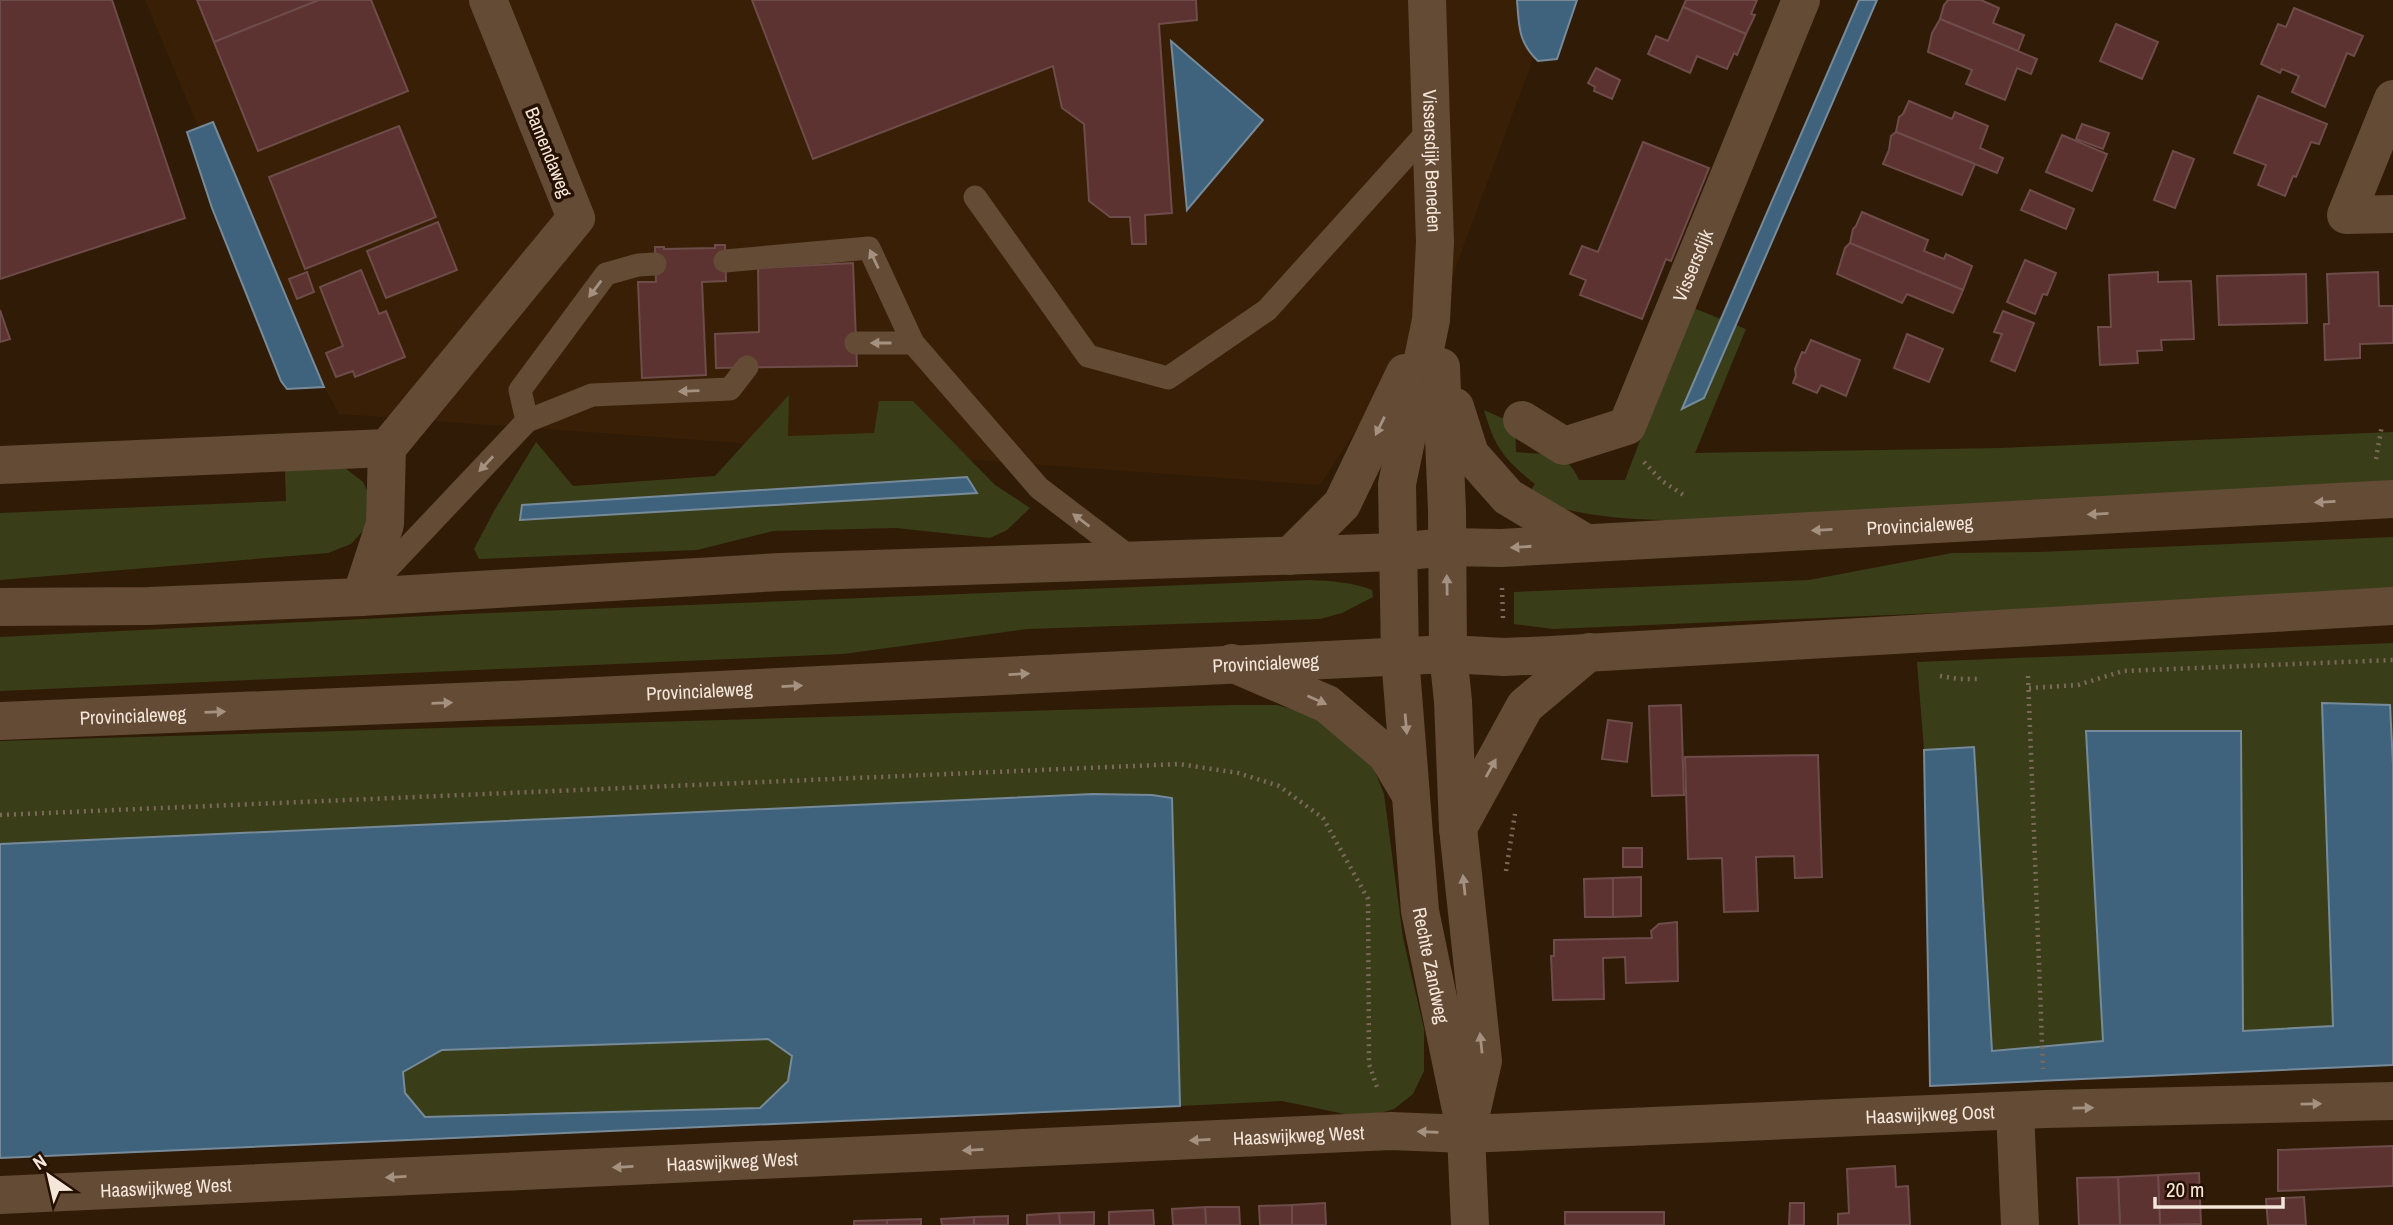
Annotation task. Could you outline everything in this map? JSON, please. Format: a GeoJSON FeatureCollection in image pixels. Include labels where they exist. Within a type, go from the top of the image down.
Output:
{"type":"FeatureCollection","features":[{"type":"Feature","properties":{"kind":"street","name":"Bamendaweg"},"geometry":{"type":"LineString","coordinates":[[387,448],[576,218],[488,0]]}},
{"type":"Feature","properties":{"kind":"street","name":"Vissersdijk Beneden"},"geometry":{"type":"LineString","coordinates":[[1398,552],[1397,484],[1431,320],[1435,242],[1427,0]]}},
{"type":"Feature","properties":{"kind":"street","name":"Vissersdijk"},"geometry":{"type":"LineString","coordinates":[[1522,420],[1564,446],[1627,426],[1801,0]]}},
{"type":"Feature","properties":{"kind":"street"},"geometry":{"type":"LineString","coordinates":[[2393,99],[2346,215],[2393,214]]}},
{"type":"Feature","properties":{"kind":"street","name":"Vissersdijk Beneden"},"geometry":{"type":"LineString","coordinates":[[1431,320],[1441,367],[1470,454],[1508,497],[1586,543]]}},
{"type":"Feature","properties":{"kind":"street","name":"Vissersdijk Beneden"},"geometry":{"type":"LineString","coordinates":[[1290,556],[1342,504],[1431,320]]}},
{"type":"Feature","properties":{"kind":"street","name":"Vissersdijk Beneden"},"geometry":{"type":"LineString","coordinates":[[1441,367],[1447,529]]}},
{"type":"Feature","properties":{"kind":"street"},"geometry":{"type":"LineString","coordinates":[[0,465],[387,448],[385,524],[360,597]]}},
{"type":"Feature","properties":{"kind":"street","name":"Provincialeweg"},"geometry":{"type":"LineString","coordinates":[[0,607],[149,606],[360,597],[780,572],[1398,552],[1447,529],[1501,548],[2393,499]]}},
{"type":"Feature","properties":{"kind":"street"},"geometry":{"type":"LineString","coordinates":[[1447,529],[1448,654]]}},
{"type":"Feature","properties":{"kind":"street"},"geometry":{"type":"LineString","coordinates":[[1398,552],[1400,656]]}},
{"type":"Feature","properties":{"kind":"street","name":"Provincialeweg"},"geometry":{"type":"LineString","coordinates":[[0,720],[555,698],[1232,663],[1448,654],[1504,657],[2393,606]]}},
{"type":"Feature","properties":{"kind":"street"},"geometry":{"type":"LineString","coordinates":[[1458,828],[1525,706],[1589,652]]}},
{"type":"Feature","properties":{"kind":"street","name":"Rechte Zandweg"},"geometry":{"type":"LineString","coordinates":[[1448,654],[1453,701],[1458,828],[1483,1061],[1466,1134]]}},
{"type":"Feature","properties":{"kind":"street","name":"Rechte Zandweg"},"geometry":{"type":"LineString","coordinates":[[1400,656],[1420,911],[1466,1134],[1470,1225]]}},
{"type":"Feature","properties":{"kind":"street","name":"Rechte Zandweg"},"geometry":{"type":"LineString","coordinates":[[1232,663],[1327,704],[1387,755],[1412,796]]}},
{"type":"Feature","properties":{"kind":"street","name":"Haaswijkweg Oost"},"geometry":{"type":"LineString","coordinates":[[1466,1134],[2046,1109],[2393,1101]]}},
{"type":"Feature","properties":{"kind":"street"},"geometry":{"type":"LineString","coordinates":[[2015,1111],[2020,1225]]}},
{"type":"Feature","properties":{"kind":"street","name":"Haaswijkweg West"},"geometry":{"type":"LineString","coordinates":[[0,1195],[1391,1131],[1466,1134]]}},
{"type":"Feature","properties":{"kind":"lane"},"geometry":{"type":"LineString","coordinates":[[975,197],[1088,356],[1168,378],[1267,310],[1431,128]]}},
{"type":"Feature","properties":{"kind":"lane"},"geometry":{"type":"LineString","coordinates":[[725,261],[869,248],[913,343],[1039,488],[1135,561]]}},
{"type":"Feature","properties":{"kind":"lane"},"geometry":{"type":"LineString","coordinates":[[527,421],[520,390],[606,274],[638,265],[655,264]]}},
{"type":"Feature","properties":{"kind":"lane"},"geometry":{"type":"LineString","coordinates":[[856,343],[913,343]]}},
{"type":"Feature","properties":{"kind":"lane"},"geometry":{"type":"LineString","coordinates":[[360,597],[527,421],[592,395],[730,389],[747,367]]}},
{"type":"Feature","properties":{"kind":"path"},"geometry":{"type":"LineString","coordinates":[[2028,688],[2078,685],[2123,671],[2393,660]]}},
{"type":"Feature","properties":{"kind":"path"},"geometry":{"type":"LineString","coordinates":[[1932,675],[1981,679]]}},
{"type":"Feature","properties":{"kind":"path"},"geometry":{"type":"LineString","coordinates":[[2028,676],[2044,1075]]}},
{"type":"Feature","properties":{"kind":"path"},"geometry":{"type":"LineString","coordinates":[[0,815],[1179,764],[1238,773],[1279,786],[1323,818],[1368,899],[1369,1064],[1391,1131]]}},
{"type":"Feature","properties":{"kind":"path"},"geometry":{"type":"LineString","coordinates":[[1504,881],[1517,803]]}},
{"type":"Feature","properties":{"kind":"shaded area"},"geometry":{"type":"Polygon","coordinates":[[[145,0],[1555,0],[1448,288],[1320,485],[339,414],[251,253],[145,0]]]}},
{"type":"Feature","properties":{"kind":"green space"},"geometry":{"type":"Polygon","coordinates":[[[1691,307],[1746,329],[1695,453],[2000,448],[2393,432],[2393,497],[2015,513],[1655,520],[1587,514],[1556,507],[1527,496],[1535,484],[1502,452],[1492,434],[1484,410],[1515,424],[1516,452],[1545,454],[1561,459],[1574,470],[1579,480],[1625,480],[1691,307]]]}},
{"type":"Feature","properties":{"kind":"green space"},"geometry":{"type":"Polygon","coordinates":[[[789,395],[788,436],[874,433],[879,401],[913,401],[995,485],[1030,508],[1007,530],[990,538],[896,528],[773,531],[697,550],[479,559],[474,549],[536,442],[573,486],[715,476],[789,395]],[[966,477],[522,506],[520,520],[976,493],[966,477]]]}},
{"type":"Feature","properties":{"kind":"green space"},"geometry":{"type":"Polygon","coordinates":[[[345,468],[363,482],[372,500],[369,524],[351,544],[328,553],[0,580],[0,513],[286,501],[285,471],[345,468]]]}},
{"type":"Feature","properties":{"kind":"green space"},"geometry":{"type":"Polygon","coordinates":[[[2393,537],[2393,594],[1553,629],[1514,624],[1514,592],[1809,580],[1952,553],[2039,552],[2393,537]]]}},
{"type":"Feature","properties":{"kind":"green space"},"geometry":{"type":"Polygon","coordinates":[[[1310,580],[1357,585],[1372,590],[1373,597],[1342,613],[1320,619],[1027,629],[843,654],[0,691],[0,637],[466,614],[1310,580]]]}},
{"type":"Feature","properties":{"kind":"green space"},"geometry":{"type":"Polygon","coordinates":[[[2393,643],[2393,764],[2390,706],[2322,704],[2333,1026],[2243,1031],[2240,731],[2086,731],[2103,1041],[1992,1052],[1974,747],[1924,750],[1917,662],[2393,643]]]}},
{"type":"Feature","properties":{"kind":"green space"},"geometry":{"type":"Polygon","coordinates":[[[1277,705],[1322,718],[1369,757],[1384,794],[1403,938],[1424,1029],[1424,1071],[1413,1094],[1394,1109],[1364,1118],[1282,1101],[1180,1106],[1172,798],[1093,794],[0,844],[0,741],[1277,705]]]}},
{"type":"Feature","properties":{"kind":"green space"},"geometry":{"type":"Polygon","coordinates":[[[768,1039],[792,1056],[788,1081],[760,1108],[425,1117],[405,1093],[403,1072],[442,1050],[768,1039]]]}},
{"type":"Feature","properties":{"kind":"water"},"geometry":{"type":"Polygon","coordinates":[[[1517,0],[1577,0],[1557,59],[1538,61],[1531,54],[1521,33],[1517,0]]]}},
{"type":"Feature","properties":{"kind":"water"},"geometry":{"type":"Polygon","coordinates":[[[1859,0],[1877,0],[1704,398],[1682,409],[1859,0]]]}},
{"type":"Feature","properties":{"kind":"water"},"geometry":{"type":"Polygon","coordinates":[[[1171,41],[1263,120],[1187,210],[1171,41]]]}},
{"type":"Feature","properties":{"kind":"water"},"geometry":{"type":"Polygon","coordinates":[[[213,122],[324,387],[287,389],[281,381],[212,208],[187,132],[213,122]]]}},
{"type":"Feature","properties":{"kind":"water"},"geometry":{"type":"Polygon","coordinates":[[[967,477],[977,493],[520,520],[522,505],[967,477]]]}},
{"type":"Feature","properties":{"kind":"water"},"geometry":{"type":"Polygon","coordinates":[[[2322,703],[2390,705],[2393,764],[2393,1065],[1930,1086],[1924,750],[1974,747],[1992,1051],[2103,1041],[2086,731],[2241,731],[2243,1031],[2333,1026],[2322,703]]]}},
{"type":"Feature","properties":{"kind":"water"},"geometry":{"type":"Polygon","coordinates":[[[1093,794],[1172,798],[1180,1106],[0,1158],[0,844],[1093,794]],[[768,1039],[442,1050],[403,1072],[405,1093],[425,1117],[760,1108],[788,1081],[792,1056],[768,1039]]]}},
{"type":"Feature","properties":{"kind":"building"},"geometry":{"type":"Polygon","coordinates":[[[0,0],[112,0],[185,218],[0,279],[0,0]]]}},
{"type":"Feature","properties":{"kind":"building"},"geometry":{"type":"Polygon","coordinates":[[[197,0],[319,0],[214,42],[197,0]]]}},
{"type":"Feature","properties":{"kind":"building"},"geometry":{"type":"Polygon","coordinates":[[[319,0],[371,0],[408,91],[258,151],[214,42],[319,0]]]}},
{"type":"Feature","properties":{"kind":"building"},"geometry":{"type":"Polygon","coordinates":[[[752,0],[1196,0],[1197,20],[1159,24],[1172,213],[1145,215],[1146,244],[1132,244],[1130,217],[1110,217],[1089,201],[1084,124],[1062,108],[1053,66],[813,159],[752,0]]]}},
{"type":"Feature","properties":{"kind":"building"},"geometry":{"type":"Polygon","coordinates":[[[1686,0],[1757,0],[1751,14],[1755,15],[1746,34],[1683,7],[1686,0]]]}},
{"type":"Feature","properties":{"kind":"building"},"geometry":{"type":"Polygon","coordinates":[[[1948,0],[1981,0],[1999,8],[1993,23],[2024,35],[2018,51],[1940,19],[1948,0]]]}},
{"type":"Feature","properties":{"kind":"building"},"geometry":{"type":"Polygon","coordinates":[[[1683,7],[1746,34],[1737,55],[1734,53],[1727,69],[1697,56],[1690,73],[1648,54],[1656,36],[1668,41],[1683,7]]]}},
{"type":"Feature","properties":{"kind":"building"},"geometry":{"type":"Polygon","coordinates":[[[2294,8],[2363,36],[2354,56],[2347,53],[2325,107],[2292,92],[2299,76],[2282,69],[2280,73],[2261,64],[2278,24],[2286,27],[2294,8]]]}},
{"type":"Feature","properties":{"kind":"building"},"geometry":{"type":"Polygon","coordinates":[[[1940,19],[2037,59],[2031,74],[2017,68],[2005,100],[1966,84],[1972,70],[1928,52],[1932,33],[1940,19]]]}},
{"type":"Feature","properties":{"kind":"building"},"geometry":{"type":"Polygon","coordinates":[[[2116,24],[2158,42],[2142,79],[2100,61],[2116,24]]]}},
{"type":"Feature","properties":{"kind":"building"},"geometry":{"type":"Polygon","coordinates":[[[1596,68],[1620,80],[1612,99],[1594,91],[1595,87],[1588,83],[1596,68]]]}},
{"type":"Feature","properties":{"kind":"building"},"geometry":{"type":"Polygon","coordinates":[[[2258,96],[2327,124],[2319,144],[2311,142],[2285,196],[2258,185],[2266,165],[2234,153],[2258,96]]]}},
{"type":"Feature","properties":{"kind":"building"},"geometry":{"type":"Polygon","coordinates":[[[1909,101],[1952,119],[1955,112],[1988,126],[1980,148],[2003,158],[1997,173],[1896,132],[1899,117],[1909,101]]]}},
{"type":"Feature","properties":{"kind":"building"},"geometry":{"type":"Polygon","coordinates":[[[2082,124],[2109,133],[2103,149],[2076,139],[2082,124]]]}},
{"type":"Feature","properties":{"kind":"building"},"geometry":{"type":"Polygon","coordinates":[[[399,126],[436,217],[305,269],[269,177],[399,126]]]}},
{"type":"Feature","properties":{"kind":"building"},"geometry":{"type":"Polygon","coordinates":[[[1896,132],[1975,164],[1962,195],[1883,164],[1891,136],[1896,132]]]}},
{"type":"Feature","properties":{"kind":"building"},"geometry":{"type":"Polygon","coordinates":[[[2062,135],[2107,154],[2092,191],[2046,172],[2062,135]]]}},
{"type":"Feature","properties":{"kind":"building"},"geometry":{"type":"Polygon","coordinates":[[[1643,142],[1709,168],[1671,261],[1666,259],[1642,319],[1580,295],[1586,280],[1570,274],[1582,246],[1598,252],[1643,142]]]}},
{"type":"Feature","properties":{"kind":"building"},"geometry":{"type":"Polygon","coordinates":[[[2173,151],[2194,159],[2175,208],[2154,200],[2173,151]]]}},
{"type":"Feature","properties":{"kind":"building"},"geometry":{"type":"Polygon","coordinates":[[[2030,190],[2074,209],[2066,229],[2021,210],[2030,190]]]}},
{"type":"Feature","properties":{"kind":"building"},"geometry":{"type":"Polygon","coordinates":[[[1862,212],[1928,240],[1924,251],[1944,259],[1946,254],[1972,266],[1963,290],[1850,243],[1853,229],[1862,212]]]}},
{"type":"Feature","properties":{"kind":"building"},"geometry":{"type":"Polygon","coordinates":[[[438,222],[457,270],[386,298],[367,251],[438,222]]]}},
{"type":"Feature","properties":{"kind":"building"},"geometry":{"type":"Polygon","coordinates":[[[1850,243],[1963,290],[1953,313],[1907,294],[1902,303],[1837,274],[1845,248],[1850,243]]]}},
{"type":"Feature","properties":{"kind":"building"},"geometry":{"type":"Polygon","coordinates":[[[715,245],[725,245],[726,281],[702,282],[706,375],[642,378],[638,282],[656,282],[655,247],[715,248],[715,245]]]}},
{"type":"Feature","properties":{"kind":"building"},"geometry":{"type":"Polygon","coordinates":[[[2025,260],[2056,273],[2035,314],[2007,302],[2025,260]]]}},
{"type":"Feature","properties":{"kind":"building"},"geometry":{"type":"Polygon","coordinates":[[[853,263],[857,366],[716,368],[715,334],[759,332],[758,268],[853,263]]]}},
{"type":"Feature","properties":{"kind":"building"},"geometry":{"type":"Polygon","coordinates":[[[361,270],[379,314],[386,311],[405,357],[355,377],[353,371],[336,377],[326,353],[343,346],[320,287],[361,270]]]}},
{"type":"Feature","properties":{"kind":"building"},"geometry":{"type":"Polygon","coordinates":[[[307,272],[314,292],[297,299],[289,279],[307,272]]]}},
{"type":"Feature","properties":{"kind":"building"},"geometry":{"type":"Polygon","coordinates":[[[2158,272],[2158,282],[2191,281],[2194,339],[2161,340],[2162,350],[2137,351],[2138,363],[2100,365],[2098,327],[2111,327],[2109,275],[2158,272]]]}},
{"type":"Feature","properties":{"kind":"building"},"geometry":{"type":"Polygon","coordinates":[[[2378,272],[2379,306],[2393,306],[2393,343],[2360,344],[2360,358],[2325,360],[2324,324],[2329,324],[2327,274],[2378,272]]]}},
{"type":"Feature","properties":{"kind":"building"},"geometry":{"type":"Polygon","coordinates":[[[2306,274],[2307,323],[2219,325],[2217,276],[2306,274]]]}},
{"type":"Feature","properties":{"kind":"building"},"geometry":{"type":"Polygon","coordinates":[[[0,310],[10,339],[0,342],[0,310]]]}},
{"type":"Feature","properties":{"kind":"building"},"geometry":{"type":"Polygon","coordinates":[[[2003,311],[2034,323],[2015,371],[1991,361],[2002,334],[1994,332],[2003,311]]]}},
{"type":"Feature","properties":{"kind":"building"},"geometry":{"type":"Polygon","coordinates":[[[1907,334],[1943,349],[1929,382],[1894,368],[1907,334]]]}},
{"type":"Feature","properties":{"kind":"building"},"geometry":{"type":"Polygon","coordinates":[[[1811,340],[1860,360],[1846,396],[1821,385],[1817,393],[1793,383],[1802,352],[1805,353],[1811,340]]]}},
{"type":"Feature","properties":{"kind":"building"},"geometry":{"type":"Polygon","coordinates":[[[1681,705],[1684,795],[1652,796],[1649,706],[1681,705]]]}},
{"type":"Feature","properties":{"kind":"building"},"geometry":{"type":"Polygon","coordinates":[[[1608,720],[1632,723],[1627,762],[1602,759],[1608,720]]]}},
{"type":"Feature","properties":{"kind":"building"},"geometry":{"type":"Polygon","coordinates":[[[1818,755],[1822,877],[1795,878],[1794,856],[1756,857],[1758,911],[1724,912],[1722,858],[1688,859],[1685,757],[1818,755]]]}},
{"type":"Feature","properties":{"kind":"building"},"geometry":{"type":"Polygon","coordinates":[[[1623,848],[1642,848],[1642,867],[1623,867],[1623,848]]]}},
{"type":"Feature","properties":{"kind":"building"},"geometry":{"type":"Polygon","coordinates":[[[1641,877],[1641,916],[1613,917],[1613,878],[1641,877]]]}},
{"type":"Feature","properties":{"kind":"building"},"geometry":{"type":"Polygon","coordinates":[[[1613,878],[1613,917],[1585,917],[1584,879],[1613,878]]]}},
{"type":"Feature","properties":{"kind":"building"},"geometry":{"type":"Polygon","coordinates":[[[1677,922],[1678,981],[1626,983],[1625,957],[1603,958],[1604,999],[1553,1000],[1551,956],[1554,956],[1554,940],[1652,938],[1651,931],[1659,924],[1677,922]]]}},
{"type":"Feature","properties":{"kind":"building"},"geometry":{"type":"Polygon","coordinates":[[[2393,1146],[2393,1186],[2278,1191],[2278,1150],[2393,1146]]]}},
{"type":"Feature","properties":{"kind":"building"},"geometry":{"type":"Polygon","coordinates":[[[1895,1166],[1896,1187],[1908,1186],[1910,1225],[1838,1225],[1838,1214],[1849,1213],[1847,1169],[1895,1166]]]}},
{"type":"Feature","properties":{"kind":"building"},"geometry":{"type":"Polygon","coordinates":[[[2199,1173],[2201,1224],[2160,1225],[2158,1175],[2199,1173]]]}},
{"type":"Feature","properties":{"kind":"building"},"geometry":{"type":"Polygon","coordinates":[[[2158,1175],[2160,1225],[2120,1225],[2118,1177],[2158,1175]]]}},
{"type":"Feature","properties":{"kind":"building"},"geometry":{"type":"Polygon","coordinates":[[[2118,1177],[2120,1225],[2079,1225],[2077,1178],[2118,1177]]]}},
{"type":"Feature","properties":{"kind":"building"},"geometry":{"type":"Polygon","coordinates":[[[2304,1197],[2306,1225],[2268,1225],[2266,1199],[2304,1197]]]}},
{"type":"Feature","properties":{"kind":"building"},"geometry":{"type":"Polygon","coordinates":[[[1325,1203],[1326,1225],[1292,1225],[1292,1205],[1325,1203]]]}},
{"type":"Feature","properties":{"kind":"building"},"geometry":{"type":"Polygon","coordinates":[[[1790,1203],[1804,1203],[1804,1225],[1789,1225],[1790,1203]]]}},
{"type":"Feature","properties":{"kind":"building"},"geometry":{"type":"Polygon","coordinates":[[[1292,1205],[1292,1225],[1260,1225],[1259,1206],[1292,1205]]]}},
{"type":"Feature","properties":{"kind":"building"},"geometry":{"type":"Polygon","coordinates":[[[1205,1207],[1239,1207],[1240,1225],[1206,1225],[1205,1207]]]}},
{"type":"Feature","properties":{"kind":"building"},"geometry":{"type":"Polygon","coordinates":[[[1205,1207],[1206,1225],[1173,1225],[1172,1209],[1205,1207]]]}},
{"type":"Feature","properties":{"kind":"building"},"geometry":{"type":"Polygon","coordinates":[[[1153,1210],[1154,1225],[1109,1225],[1109,1212],[1153,1210]]]}},
{"type":"Feature","properties":{"kind":"building"},"geometry":{"type":"Polygon","coordinates":[[[1094,1212],[1094,1225],[1060,1225],[1059,1213],[1094,1212]]]}},
{"type":"Feature","properties":{"kind":"building"},"geometry":{"type":"Polygon","coordinates":[[[1565,1212],[1664,1212],[1664,1225],[1565,1225],[1565,1212]]]}},
{"type":"Feature","properties":{"kind":"building"},"geometry":{"type":"Polygon","coordinates":[[[1059,1213],[1060,1225],[1027,1225],[1027,1215],[1059,1213]]]}},
{"type":"Feature","properties":{"kind":"building"},"geometry":{"type":"Polygon","coordinates":[[[1008,1216],[1008,1225],[974,1225],[974,1217],[1008,1216]]]}},
{"type":"Feature","properties":{"kind":"building"},"geometry":{"type":"Polygon","coordinates":[[[974,1217],[974,1225],[942,1225],[941,1219],[974,1217]]]}},
{"type":"Feature","properties":{"kind":"building"},"geometry":{"type":"Polygon","coordinates":[[[921,1219],[921,1225],[887,1225],[887,1220],[921,1219]]]}},
{"type":"Feature","properties":{"kind":"building"},"geometry":{"type":"Polygon","coordinates":[[[887,1220],[887,1225],[854,1225],[854,1221],[887,1220]]]}}]}
